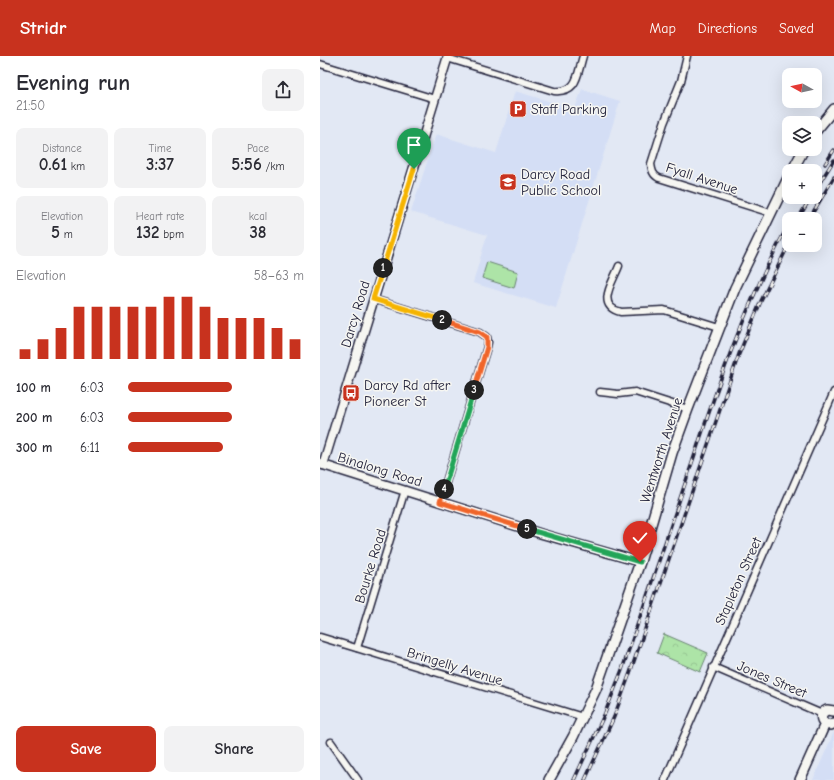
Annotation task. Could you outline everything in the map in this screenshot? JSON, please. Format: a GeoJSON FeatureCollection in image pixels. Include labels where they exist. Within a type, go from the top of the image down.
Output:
{"type":"FeatureCollection","features":[{"type":"Feature","properties":{"kind":"main road"},"geometry":{"type":"LineString","coordinates":[[822,124],[834,109]]}},
{"type":"Feature","properties":{"kind":"main road","name":"Wentworth Avenue"},"geometry":{"type":"LineString","coordinates":[[550,780],[583,718],[596,689],[640,562],[672,453],[688,409],[735,288],[782,190]]}},
{"type":"Feature","properties":{"kind":"main road"},"geometry":{"type":"LineString","coordinates":[[800,780],[829,724],[821,719],[822,714],[824,710],[833,708]]}},
{"type":"Feature","properties":{"kind":"street"},"geometry":{"type":"LineString","coordinates":[[447,57],[548,90],[562,92],[569,90],[574,84],[583,56]]}},
{"type":"Feature","properties":{"kind":"street","name":"Fyall Avenue"},"geometry":{"type":"LineString","coordinates":[[687,56],[681,81],[664,123],[651,164],[655,176],[771,212]]}},
{"type":"Feature","properties":{"kind":"street","name":"Darcy Road"},"geometry":{"type":"LineString","coordinates":[[321,464],[447,57]]}},
{"type":"Feature","properties":{"kind":"street"},"geometry":{"type":"LineString","coordinates":[[320,64],[435,99]]}},
{"type":"Feature","properties":{"kind":"street"},"geometry":{"type":"LineString","coordinates":[[619,266],[607,296],[610,306],[614,310],[621,312],[664,310],[719,327]]}},
{"type":"Feature","properties":{"kind":"street"},"geometry":{"type":"LineString","coordinates":[[373,299],[480,332],[487,337],[487,347],[440,502]]}},
{"type":"Feature","properties":{"kind":"street"},"geometry":{"type":"LineString","coordinates":[[600,392],[618,394],[635,392],[688,409]]}},
{"type":"Feature","properties":{"kind":"street","name":"Stapleton Street"},"geometry":{"type":"LineString","coordinates":[[664,780],[834,392]]}},
{"type":"Feature","properties":{"kind":"street","name":"Binalong Road"},"geometry":{"type":"LineString","coordinates":[[321,464],[440,502],[640,562]]}},
{"type":"Feature","properties":{"kind":"street","name":"Bourke Road"},"geometry":{"type":"LineString","coordinates":[[357,648],[405,490]]}},
{"type":"Feature","properties":{"kind":"street","name":"Bringelly Avenue"},"geometry":{"type":"LineString","coordinates":[[320,637],[583,718]]}},
{"type":"Feature","properties":{"kind":"street","name":"Jones Street"},"geometry":{"type":"LineString","coordinates":[[713,667],[822,714]]}},
{"type":"Feature","properties":{"kind":"street"},"geometry":{"type":"LineString","coordinates":[[331,742],[358,780]]}},
{"type":"Feature","properties":{"kind":"shaded area","name":"Darcy Road Public School"},"geometry":{"type":"Polygon","coordinates":[[[582,89],[620,101],[556,308],[473,283],[487,235],[411,212],[436,134],[496,153],[515,91],[575,109],[582,89]]]}},
{"type":"Feature","properties":{"kind":"shaded area"},"geometry":{"type":"Polygon","coordinates":[[[834,732],[834,780],[813,780],[834,732]]]}},
{"type":"Feature","properties":{"kind":"green space"},"geometry":{"type":"Polygon","coordinates":[[[487,262],[518,272],[514,288],[482,278],[487,262]]]}},
{"type":"Feature","properties":{"kind":"green space"},"geometry":{"type":"Polygon","coordinates":[[[664,634],[708,653],[700,672],[657,653],[664,634]]]}},
{"type":"Feature","properties":{"kind":"railway"},"geometry":{"type":"LineString","coordinates":[[825,164],[834,150]]}},
{"type":"Feature","properties":{"kind":"railway"},"geometry":{"type":"LineString","coordinates":[[822,179],[834,160]]}},
{"type":"Feature","properties":{"kind":"railway"},"geometry":{"type":"LineString","coordinates":[[813,212],[834,177]]}},
{"type":"Feature","properties":{"kind":"railway"},"geometry":{"type":"LineString","coordinates":[[802,212],[807,204]]}},
{"type":"Feature","properties":{"kind":"railway"},"geometry":{"type":"LineString","coordinates":[[574,780],[605,713],[622,670],[735,341],[760,282],[782,238]]}},
{"type":"Feature","properties":{"kind":"railway"},"geometry":{"type":"LineString","coordinates":[[585,780],[614,717],[630,673],[739,354],[761,301],[785,252]]}},
{"type":"Feature","properties":{"kind":"place","name":"Staff Parking"},"geometry":{"type":"Point","coordinates":[518,109]}},
{"type":"Feature","properties":{"kind":"place","name":"Darcy Road Public School"},"geometry":{"type":"Point","coordinates":[508,182]}},
{"type":"Feature","properties":{"kind":"place","name":"Darcy Rd after Pioneer St"},"geometry":{"type":"Point","coordinates":[351,393]}},
{"type":"Feature","properties":{"kind":"route"},"geometry":{"type":"LineString","coordinates":[[414,169],[373,299],[480,332],[487,337],[488,342],[440,502],[542,534],[640,562]]}}]}
